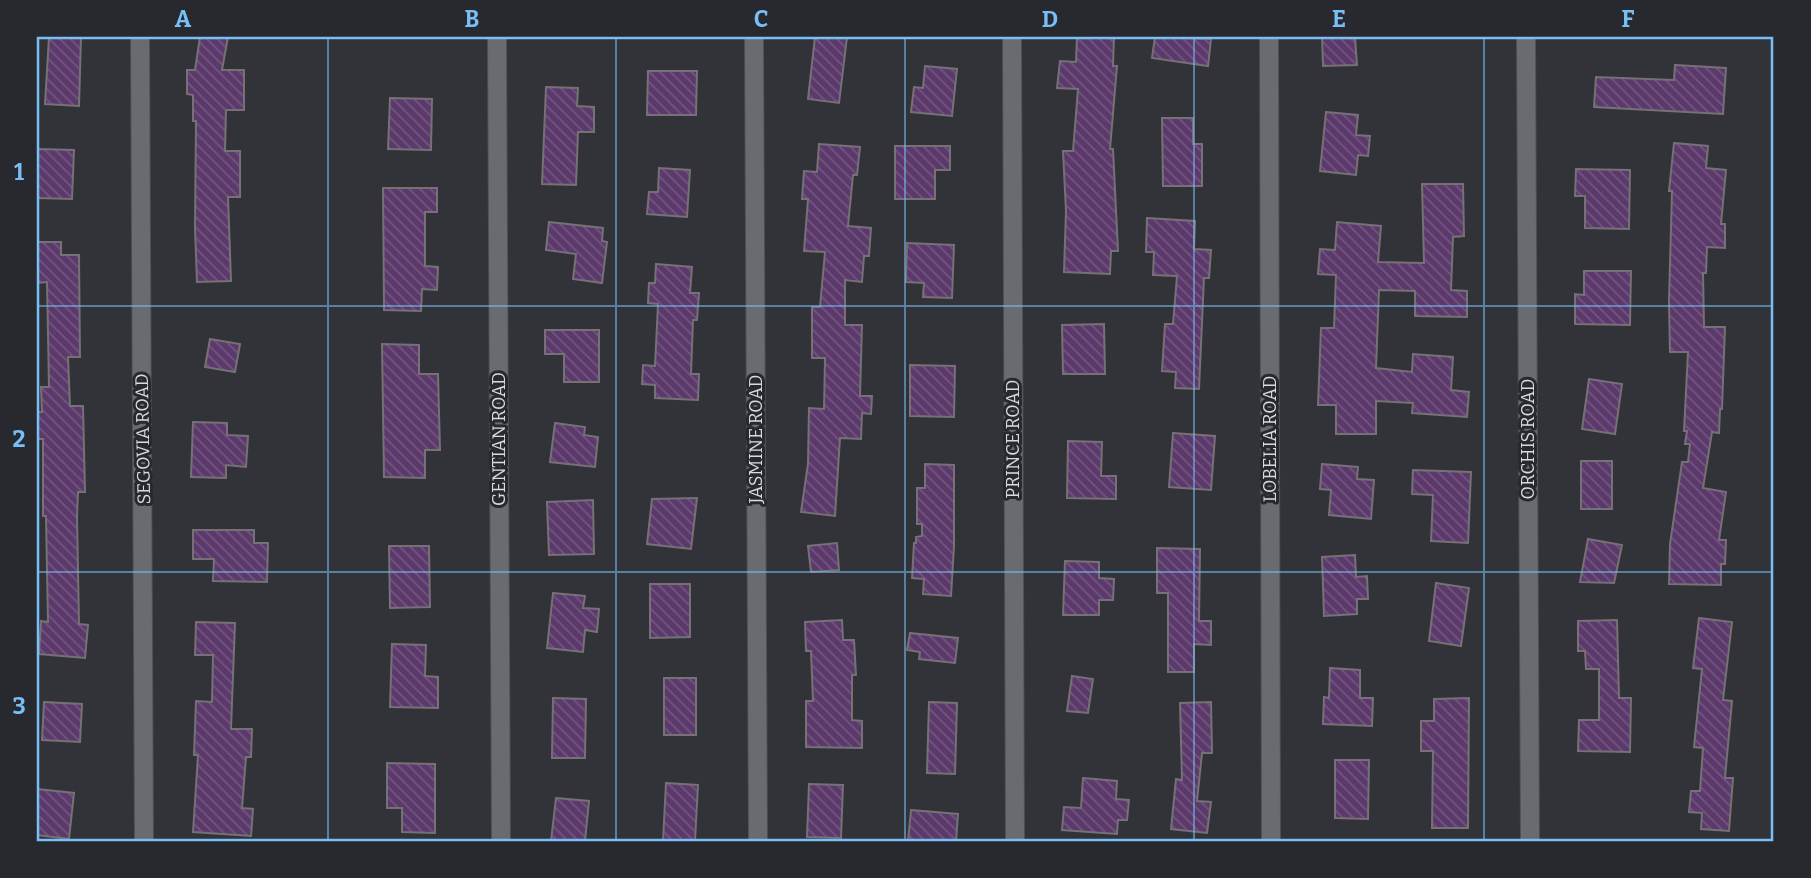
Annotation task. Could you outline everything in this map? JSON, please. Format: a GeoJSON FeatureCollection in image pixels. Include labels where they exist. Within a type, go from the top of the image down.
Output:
{"type":"FeatureCollection","features":[{"type":"Feature","properties":{"kind":"street","name":"SEGOVIA ROAD"},"geometry":{"type":"LineString","coordinates":[[140,37],[144,841]]}},
{"type":"Feature","properties":{"kind":"street","name":"GENTIAN ROAD"},"geometry":{"type":"LineString","coordinates":[[497,37],[501,841]]}},
{"type":"Feature","properties":{"kind":"street","name":"JASMINE ROAD"},"geometry":{"type":"LineString","coordinates":[[754,37],[758,841]]}},
{"type":"Feature","properties":{"kind":"street","name":"PRINCE ROAD"},"geometry":{"type":"LineString","coordinates":[[1012,37],[1015,841]]}},
{"type":"Feature","properties":{"kind":"street","name":"LOBELIA ROAD"},"geometry":{"type":"LineString","coordinates":[[1269,37],[1271,841]]}},
{"type":"Feature","properties":{"kind":"street","name":"ORCHIS ROAD"},"geometry":{"type":"LineString","coordinates":[[1526,37],[1530,841]]}},
{"type":"Feature","properties":{"kind":"building"},"geometry":{"type":"Polygon","coordinates":[[[49,37],[81,37],[79,106],[45,104],[49,37]]]}},
{"type":"Feature","properties":{"kind":"building"},"geometry":{"type":"Polygon","coordinates":[[[200,37],[228,37],[222,70],[244,70],[244,110],[226,110],[225,151],[240,151],[240,197],[228,197],[231,281],[197,282],[196,121],[193,121],[193,95],[187,94],[187,70],[195,70],[200,37]]]}},
{"type":"Feature","properties":{"kind":"building"},"geometry":{"type":"Polygon","coordinates":[[[815,37],[847,37],[839,103],[808,99],[815,37]]]}},
{"type":"Feature","properties":{"kind":"building"},"geometry":{"type":"Polygon","coordinates":[[[1077,37],[1114,37],[1113,66],[1117,66],[1110,149],[1113,149],[1118,251],[1111,251],[1110,274],[1064,272],[1066,211],[1063,151],[1073,151],[1078,89],[1057,88],[1060,61],[1076,62],[1077,37]]]}},
{"type":"Feature","properties":{"kind":"building"},"geometry":{"type":"Polygon","coordinates":[[[1155,37],[1211,39],[1208,66],[1152,58],[1155,37]]]}},
{"type":"Feature","properties":{"kind":"building"},"geometry":{"type":"Polygon","coordinates":[[[1322,37],[1355,37],[1357,65],[1323,66],[1322,37]]]}},
{"type":"Feature","properties":{"kind":"building"},"geometry":{"type":"Polygon","coordinates":[[[1675,65],[1726,68],[1723,114],[1594,107],[1596,77],[1674,80],[1675,65]]]}},
{"type":"Feature","properties":{"kind":"building"},"geometry":{"type":"Polygon","coordinates":[[[925,66],[957,69],[952,116],[911,112],[914,87],[923,88],[925,66]]]}},
{"type":"Feature","properties":{"kind":"building"},"geometry":{"type":"Polygon","coordinates":[[[648,71],[697,71],[696,115],[647,115],[648,71]]]}},
{"type":"Feature","properties":{"kind":"building"},"geometry":{"type":"Polygon","coordinates":[[[546,87],[578,88],[577,106],[594,107],[594,132],[578,132],[576,185],[542,184],[546,87]]]}},
{"type":"Feature","properties":{"kind":"building"},"geometry":{"type":"Polygon","coordinates":[[[390,98],[432,99],[431,150],[388,149],[390,98]]]}},
{"type":"Feature","properties":{"kind":"building"},"geometry":{"type":"Polygon","coordinates":[[[1326,112],[1358,115],[1356,135],[1370,136],[1368,156],[1358,155],[1356,175],[1320,171],[1326,112]]]}},
{"type":"Feature","properties":{"kind":"building"},"geometry":{"type":"Polygon","coordinates":[[[1162,118],[1193,118],[1193,144],[1202,144],[1202,186],[1163,186],[1162,118]]]}},
{"type":"Feature","properties":{"kind":"building"},"geometry":{"type":"Polygon","coordinates":[[[1674,143],[1708,146],[1706,168],[1726,170],[1721,224],[1725,224],[1725,248],[1707,247],[1706,273],[1703,273],[1704,327],[1725,327],[1719,433],[1712,432],[1703,488],[1726,492],[1719,540],[1726,540],[1725,564],[1721,564],[1721,585],[1669,584],[1670,544],[1682,462],[1688,462],[1690,444],[1685,444],[1687,431],[1684,431],[1688,352],[1670,352],[1672,191],[1669,191],[1674,143]]]}},
{"type":"Feature","properties":{"kind":"building"},"geometry":{"type":"Polygon","coordinates":[[[819,144],[860,147],[857,175],[853,175],[848,226],[871,228],[869,256],[864,256],[862,282],[845,280],[845,325],[862,325],[860,396],[872,396],[871,414],[862,413],[861,439],[840,438],[835,516],[801,512],[808,464],[809,408],[824,409],[825,358],[812,358],[812,307],[820,307],[825,252],[804,251],[808,199],[802,199],[804,171],[817,172],[819,144]]]}},
{"type":"Feature","properties":{"kind":"building"},"geometry":{"type":"Polygon","coordinates":[[[895,146],[950,146],[950,170],[935,170],[935,199],[895,199],[895,146]]]}},
{"type":"Feature","properties":{"kind":"building"},"geometry":{"type":"Polygon","coordinates":[[[38,149],[74,150],[72,199],[37,198],[38,149]]]}},
{"type":"Feature","properties":{"kind":"building"},"geometry":{"type":"Polygon","coordinates":[[[659,168],[690,170],[687,217],[647,214],[649,192],[658,192],[659,168]]]}},
{"type":"Feature","properties":{"kind":"building"},"geometry":{"type":"Polygon","coordinates":[[[1576,169],[1630,170],[1629,229],[1585,228],[1585,196],[1575,196],[1576,169]]]}},
{"type":"Feature","properties":{"kind":"building"},"geometry":{"type":"Polygon","coordinates":[[[1422,184],[1463,184],[1464,236],[1453,237],[1451,290],[1467,291],[1467,317],[1415,316],[1415,291],[1379,290],[1376,368],[1412,372],[1413,354],[1453,357],[1451,390],[1469,392],[1467,417],[1412,413],[1413,403],[1376,401],[1376,434],[1336,434],[1336,405],[1318,405],[1321,328],[1334,328],[1336,275],[1318,274],[1320,249],[1335,250],[1337,222],[1381,226],[1378,262],[1424,263],[1422,184]]]}},
{"type":"Feature","properties":{"kind":"building"},"geometry":{"type":"Polygon","coordinates":[[[383,188],[437,188],[437,212],[425,212],[425,266],[438,267],[437,290],[422,289],[421,311],[384,310],[383,188]]]}},
{"type":"Feature","properties":{"kind":"building"},"geometry":{"type":"Polygon","coordinates":[[[1147,218],[1195,221],[1194,249],[1211,250],[1209,278],[1204,278],[1199,389],[1175,388],[1176,372],[1162,371],[1165,324],[1173,324],[1177,276],[1153,275],[1154,252],[1146,252],[1147,218]]]}},
{"type":"Feature","properties":{"kind":"building"},"geometry":{"type":"Polygon","coordinates":[[[549,222],[603,228],[602,241],[607,242],[602,283],[573,279],[576,254],[546,250],[549,222]]]}},
{"type":"Feature","properties":{"kind":"building"},"geometry":{"type":"Polygon","coordinates":[[[37,242],[61,242],[61,255],[79,255],[80,357],[68,357],[70,406],[83,406],[85,492],[78,492],[77,517],[79,624],[88,625],[85,658],[39,654],[41,621],[48,622],[46,516],[43,516],[43,439],[37,439],[37,412],[42,412],[41,387],[49,387],[47,282],[37,283],[37,242]]]}},
{"type":"Feature","properties":{"kind":"building"},"geometry":{"type":"Polygon","coordinates":[[[907,243],[954,245],[952,298],[923,297],[924,283],[906,282],[907,243]]]}},
{"type":"Feature","properties":{"kind":"building"},"geometry":{"type":"Polygon","coordinates":[[[656,264],[692,267],[690,293],[699,293],[697,320],[693,320],[691,374],[699,374],[698,400],[655,398],[655,385],[642,384],[643,365],[655,366],[658,304],[648,303],[649,283],[655,283],[656,264]]]}},
{"type":"Feature","properties":{"kind":"building"},"geometry":{"type":"Polygon","coordinates":[[[1584,271],[1631,271],[1630,325],[1575,324],[1575,294],[1584,295],[1584,271]]]}},
{"type":"Feature","properties":{"kind":"building"},"geometry":{"type":"Polygon","coordinates":[[[1104,324],[1105,374],[1063,374],[1062,325],[1104,324]]]}},
{"type":"Feature","properties":{"kind":"building"},"geometry":{"type":"Polygon","coordinates":[[[545,330],[599,330],[599,382],[564,382],[564,354],[545,354],[545,330]]]}},
{"type":"Feature","properties":{"kind":"building"},"geometry":{"type":"Polygon","coordinates":[[[210,339],[240,344],[235,372],[205,367],[210,339]]]}},
{"type":"Feature","properties":{"kind":"building"},"geometry":{"type":"Polygon","coordinates":[[[382,344],[419,345],[419,374],[438,374],[440,450],[425,450],[425,478],[384,477],[382,344]]]}},
{"type":"Feature","properties":{"kind":"building"},"geometry":{"type":"Polygon","coordinates":[[[910,365],[955,366],[954,417],[910,416],[910,365]]]}},
{"type":"Feature","properties":{"kind":"building"},"geometry":{"type":"Polygon","coordinates":[[[1589,379],[1622,384],[1615,434],[1582,429],[1589,379]]]}},
{"type":"Feature","properties":{"kind":"building"},"geometry":{"type":"Polygon","coordinates":[[[193,422],[227,423],[227,435],[248,436],[246,467],[226,465],[226,478],[191,477],[193,422]]]}},
{"type":"Feature","properties":{"kind":"building"},"geometry":{"type":"Polygon","coordinates":[[[555,423],[585,427],[584,435],[598,437],[595,467],[550,462],[555,423]]]}},
{"type":"Feature","properties":{"kind":"building"},"geometry":{"type":"Polygon","coordinates":[[[1173,433],[1215,436],[1211,490],[1169,487],[1173,433]]]}},
{"type":"Feature","properties":{"kind":"building"},"geometry":{"type":"Polygon","coordinates":[[[1068,441],[1102,442],[1101,476],[1116,476],[1116,499],[1067,498],[1068,441]]]}},
{"type":"Feature","properties":{"kind":"building"},"geometry":{"type":"Polygon","coordinates":[[[1581,461],[1612,461],[1612,509],[1581,509],[1581,461]]]}},
{"type":"Feature","properties":{"kind":"building"},"geometry":{"type":"Polygon","coordinates":[[[925,464],[954,465],[951,596],[923,594],[924,579],[912,578],[914,543],[916,537],[922,536],[922,524],[917,524],[917,488],[925,488],[925,464]]]}},
{"type":"Feature","properties":{"kind":"building"},"geometry":{"type":"Polygon","coordinates":[[[1322,464],[1358,467],[1357,479],[1374,480],[1371,519],[1329,515],[1331,490],[1320,489],[1322,464]]]}},
{"type":"Feature","properties":{"kind":"building"},"geometry":{"type":"Polygon","coordinates":[[[1413,470],[1471,472],[1468,543],[1431,541],[1433,495],[1412,494],[1413,470]]]}},
{"type":"Feature","properties":{"kind":"building"},"geometry":{"type":"Polygon","coordinates":[[[697,498],[691,549],[647,544],[652,499],[697,498]]]}},
{"type":"Feature","properties":{"kind":"building"},"geometry":{"type":"Polygon","coordinates":[[[593,500],[594,554],[549,555],[547,502],[593,500]]]}},
{"type":"Feature","properties":{"kind":"building"},"geometry":{"type":"Polygon","coordinates":[[[193,530],[254,530],[254,543],[268,543],[267,582],[213,581],[214,559],[193,559],[193,530]]]}},
{"type":"Feature","properties":{"kind":"building"},"geometry":{"type":"Polygon","coordinates":[[[1588,539],[1622,545],[1614,583],[1580,582],[1588,539]]]}},
{"type":"Feature","properties":{"kind":"building"},"geometry":{"type":"Polygon","coordinates":[[[837,543],[839,570],[811,572],[808,546],[837,543]]]}},
{"type":"Feature","properties":{"kind":"building"},"geometry":{"type":"Polygon","coordinates":[[[389,546],[429,546],[430,607],[390,608],[389,546]]]}},
{"type":"Feature","properties":{"kind":"building"},"geometry":{"type":"Polygon","coordinates":[[[1157,548],[1200,549],[1199,621],[1211,621],[1211,645],[1194,644],[1194,672],[1168,672],[1168,593],[1157,593],[1157,548]]]}},
{"type":"Feature","properties":{"kind":"building"},"geometry":{"type":"Polygon","coordinates":[[[1355,555],[1356,577],[1367,576],[1368,599],[1357,599],[1357,614],[1324,616],[1322,557],[1355,555]]]}},
{"type":"Feature","properties":{"kind":"building"},"geometry":{"type":"Polygon","coordinates":[[[1065,561],[1099,562],[1099,578],[1114,579],[1113,600],[1099,600],[1099,615],[1063,615],[1065,561]]]}},
{"type":"Feature","properties":{"kind":"building"},"geometry":{"type":"Polygon","coordinates":[[[1436,583],[1469,588],[1461,646],[1429,641],[1436,583]]]}},
{"type":"Feature","properties":{"kind":"building"},"geometry":{"type":"Polygon","coordinates":[[[650,584],[690,584],[690,637],[650,638],[650,584]]]}},
{"type":"Feature","properties":{"kind":"building"},"geometry":{"type":"Polygon","coordinates":[[[553,593],[585,596],[583,608],[599,609],[597,632],[585,630],[583,652],[547,648],[553,593]]]}},
{"type":"Feature","properties":{"kind":"building"},"geometry":{"type":"Polygon","coordinates":[[[1699,618],[1732,622],[1723,700],[1732,701],[1725,778],[1733,778],[1729,831],[1701,829],[1702,813],[1689,812],[1691,791],[1700,791],[1703,748],[1694,747],[1702,669],[1693,668],[1699,618]]]}},
{"type":"Feature","properties":{"kind":"building"},"geometry":{"type":"Polygon","coordinates":[[[842,620],[843,640],[854,640],[856,675],[852,675],[852,720],[862,721],[862,748],[806,747],[806,701],[813,701],[811,651],[806,651],[805,622],[842,620]]]}},
{"type":"Feature","properties":{"kind":"building"},"geometry":{"type":"Polygon","coordinates":[[[1617,620],[1619,698],[1631,698],[1630,752],[1578,751],[1579,720],[1599,720],[1599,669],[1586,669],[1585,651],[1578,651],[1578,621],[1617,620]]]}},
{"type":"Feature","properties":{"kind":"building"},"geometry":{"type":"Polygon","coordinates":[[[196,622],[235,623],[231,729],[252,729],[251,757],[246,757],[242,808],[253,809],[251,836],[193,832],[198,755],[194,755],[196,701],[212,702],[213,655],[195,655],[196,622]]]}},
{"type":"Feature","properties":{"kind":"building"},"geometry":{"type":"Polygon","coordinates":[[[910,633],[958,638],[955,663],[919,659],[920,652],[907,650],[910,633]]]}},
{"type":"Feature","properties":{"kind":"building"},"geometry":{"type":"Polygon","coordinates":[[[392,644],[426,645],[425,676],[438,677],[438,708],[390,707],[392,644]]]}},
{"type":"Feature","properties":{"kind":"building"},"geometry":{"type":"Polygon","coordinates":[[[1330,668],[1360,670],[1360,698],[1373,698],[1372,726],[1323,724],[1324,697],[1329,698],[1330,668]]]}},
{"type":"Feature","properties":{"kind":"building"},"geometry":{"type":"Polygon","coordinates":[[[1072,676],[1093,679],[1088,713],[1067,711],[1072,676]]]}},
{"type":"Feature","properties":{"kind":"building"},"geometry":{"type":"Polygon","coordinates":[[[664,678],[696,678],[696,735],[664,735],[664,678]]]}},
{"type":"Feature","properties":{"kind":"building"},"geometry":{"type":"Polygon","coordinates":[[[553,698],[586,699],[585,758],[552,758],[553,698]]]}},
{"type":"Feature","properties":{"kind":"building"},"geometry":{"type":"Polygon","coordinates":[[[1469,698],[1468,828],[1432,828],[1433,751],[1421,751],[1421,721],[1434,721],[1434,699],[1469,698]]]}},
{"type":"Feature","properties":{"kind":"building"},"geometry":{"type":"Polygon","coordinates":[[[44,702],[82,704],[80,742],[42,740],[44,702]]]}},
{"type":"Feature","properties":{"kind":"building"},"geometry":{"type":"Polygon","coordinates":[[[929,702],[957,703],[955,774],[927,773],[929,702]]]}},
{"type":"Feature","properties":{"kind":"building"},"geometry":{"type":"Polygon","coordinates":[[[1211,702],[1212,753],[1202,753],[1197,801],[1211,802],[1207,833],[1171,829],[1176,779],[1182,780],[1180,703],[1211,702]]]}},
{"type":"Feature","properties":{"kind":"building"},"geometry":{"type":"Polygon","coordinates":[[[1335,760],[1369,760],[1368,819],[1335,818],[1335,760]]]}},
{"type":"Feature","properties":{"kind":"building"},"geometry":{"type":"Polygon","coordinates":[[[387,763],[435,764],[435,833],[402,832],[402,808],[387,808],[387,763]]]}},
{"type":"Feature","properties":{"kind":"building"},"geometry":{"type":"Polygon","coordinates":[[[1083,778],[1117,781],[1116,799],[1129,800],[1127,820],[1118,820],[1117,834],[1062,830],[1064,807],[1081,808],[1083,778]]]}},
{"type":"Feature","properties":{"kind":"building"},"geometry":{"type":"Polygon","coordinates":[[[666,783],[698,785],[695,841],[663,841],[666,783]]]}},
{"type":"Feature","properties":{"kind":"building"},"geometry":{"type":"Polygon","coordinates":[[[809,784],[843,785],[841,838],[807,837],[809,784]]]}},
{"type":"Feature","properties":{"kind":"building"},"geometry":{"type":"Polygon","coordinates":[[[37,789],[74,793],[69,839],[37,835],[37,789]]]}},
{"type":"Feature","properties":{"kind":"building"},"geometry":{"type":"Polygon","coordinates":[[[556,798],[589,801],[585,841],[551,841],[556,798]]]}},
{"type":"Feature","properties":{"kind":"building"},"geometry":{"type":"Polygon","coordinates":[[[911,810],[958,814],[956,841],[908,841],[911,810]]]}}]}
